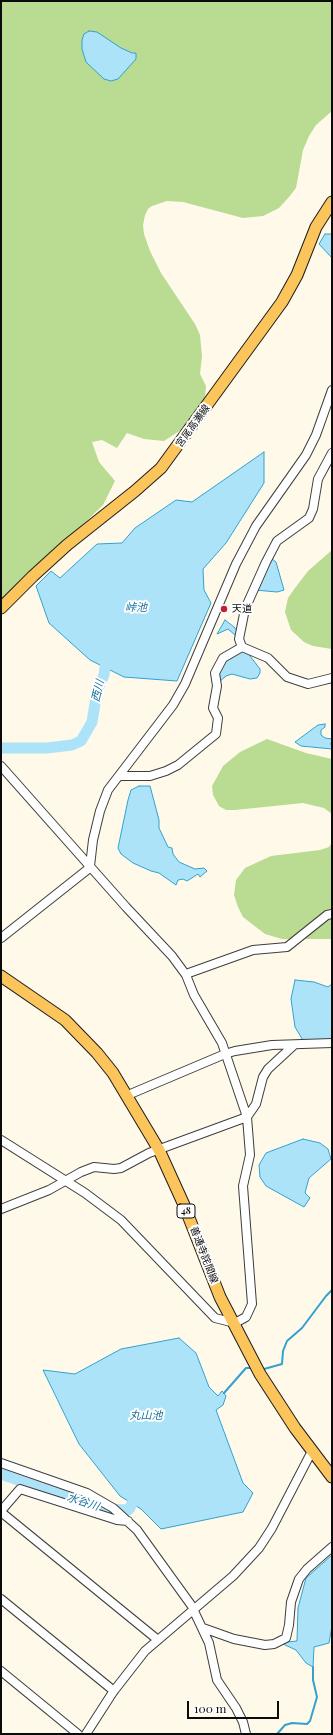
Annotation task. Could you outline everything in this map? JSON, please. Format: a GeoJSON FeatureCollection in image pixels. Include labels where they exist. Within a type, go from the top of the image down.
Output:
{"type":"FeatureCollection","features":[{"type":"Feature","properties":{"kind":"main road","name":"宮尾高瀬線"},"geometry":{"type":"LineString","coordinates":[[1,608],[32,576],[66,545],[135,491],[165,463],[282,302],[297,275],[316,228],[332,202]]}},
{"type":"Feature","properties":{"kind":"main road","name":"善通寺詫間線"},"geometry":{"type":"LineString","coordinates":[[1,976],[65,1020],[97,1053],[128,1095],[159,1150],[184,1205],[220,1297],[235,1323],[260,1374],[312,1451],[332,1477]]}},
{"type":"Feature","properties":{"kind":"street"},"geometry":{"type":"LineString","coordinates":[[1,938],[87,870],[90,866],[93,840],[100,811],[108,790],[160,724],[185,684],[236,564],[256,526],[306,455],[316,435],[332,390]]}},
{"type":"Feature","properties":{"kind":"street"},"geometry":{"type":"LineString","coordinates":[[332,453],[318,479],[313,509],[309,518],[277,541],[266,562],[245,609],[239,639],[242,647],[268,658],[287,676],[308,684],[332,678]]}},
{"type":"Feature","properties":{"kind":"street"},"geometry":{"type":"LineString","coordinates":[[119,776],[150,776],[166,771],[178,765],[216,734],[218,718],[213,708],[217,686],[215,673],[222,658],[242,647]]}},
{"type":"Feature","properties":{"kind":"street"},"geometry":{"type":"LineString","coordinates":[[1,766],[126,908],[172,956],[186,974],[194,995],[222,1043],[247,1117],[250,1155],[244,1186],[252,1304],[246,1317],[235,1323],[215,1318],[121,1220],[85,1193],[1,1140]]}},
{"type":"Feature","properties":{"kind":"street"},"geometry":{"type":"LineString","coordinates":[[186,974],[252,950],[287,947],[317,923],[332,914]]}},
{"type":"Feature","properties":{"kind":"street"},"geometry":{"type":"LineString","coordinates":[[128,1095],[225,1054],[249,1048],[332,1043]]}},
{"type":"Feature","properties":{"kind":"street"},"geometry":{"type":"LineString","coordinates":[[1,1209],[50,1190],[81,1172],[94,1167],[114,1169],[121,1168],[149,1153],[247,1117],[256,1104],[268,1069],[294,1045]]}},
{"type":"Feature","properties":{"kind":"street"},"geometry":{"type":"LineString","coordinates":[[86,1734],[114,1692],[145,1651],[233,1576],[259,1548],[272,1528],[312,1451]]}},
{"type":"Feature","properties":{"kind":"street"},"geometry":{"type":"LineString","coordinates":[[1,1463],[87,1493],[113,1508],[137,1530],[194,1609],[209,1643],[218,1680],[236,1708],[243,1722],[246,1734]]}},
{"type":"Feature","properties":{"kind":"street"},"geometry":{"type":"LineString","coordinates":[[128,1521],[110,1518],[20,1489],[1,1511],[158,1640]]}},
{"type":"Feature","properties":{"kind":"street"},"geometry":{"type":"LineString","coordinates":[[203,1628],[234,1639],[265,1645],[274,1644],[286,1638],[291,1602],[299,1579],[307,1569],[332,1547]]}},
{"type":"Feature","properties":{"kind":"street"},"geometry":{"type":"LineString","coordinates":[[1,1599],[114,1692]]}},
{"type":"Feature","properties":{"kind":"street"},"geometry":{"type":"LineString","coordinates":[[1,1671],[78,1734]]}},
{"type":"Feature","properties":{"kind":"green space"},"geometry":{"type":"Polygon","coordinates":[[[1,1],[332,1],[332,111],[316,125],[309,136],[303,150],[296,188],[279,208],[263,216],[243,218],[183,202],[167,201],[152,206],[148,209],[143,225],[144,234],[150,251],[161,273],[195,324],[200,335],[202,356],[200,374],[206,386],[205,397],[187,426],[164,441],[144,439],[127,433],[117,448],[102,440],[92,442],[99,462],[115,481],[103,505],[1,604],[1,1]]]}},
{"type":"Feature","properties":{"kind":"green space"},"geometry":{"type":"Polygon","coordinates":[[[332,550],[332,649],[313,646],[304,642],[291,630],[285,612],[288,598],[295,588],[308,571],[332,550]]]}},
{"type":"Feature","properties":{"kind":"green space"},"geometry":{"type":"Polygon","coordinates":[[[267,739],[306,753],[332,759],[332,814],[324,808],[303,803],[235,810],[226,810],[219,806],[213,795],[212,786],[223,766],[240,752],[267,739]]]}},
{"type":"Feature","properties":{"kind":"green space"},"geometry":{"type":"Polygon","coordinates":[[[332,843],[332,939],[282,939],[265,934],[243,917],[234,895],[236,880],[245,868],[271,856],[320,850],[329,847],[332,843]]]}},
{"type":"Feature","properties":{"kind":"water"},"geometry":{"type":"Polygon","coordinates":[[[89,31],[97,32],[121,48],[132,53],[136,53],[136,59],[118,79],[111,81],[104,79],[86,62],[82,49],[82,40],[84,34],[89,31]]]}},
{"type":"Feature","properties":{"kind":"water"},"geometry":{"type":"Polygon","coordinates":[[[325,234],[332,234],[332,258],[319,244],[325,234]]]}},
{"type":"Feature","properties":{"kind":"water","name":"峠池"},"geometry":{"type":"Polygon","coordinates":[[[264,452],[264,483],[226,543],[203,569],[204,590],[211,603],[177,681],[124,677],[90,660],[49,623],[36,586],[51,571],[60,578],[97,544],[122,543],[135,528],[176,500],[192,502],[264,452]]]}},
{"type":"Feature","properties":{"kind":"water"},"geometry":{"type":"Polygon","coordinates":[[[271,558],[276,562],[284,590],[277,592],[255,590],[271,558]]]}},
{"type":"Feature","properties":{"kind":"water"},"geometry":{"type":"Polygon","coordinates":[[[225,620],[234,627],[239,633],[238,635],[235,635],[228,629],[217,634],[225,620]]]}},
{"type":"Feature","properties":{"kind":"water"},"geometry":{"type":"Polygon","coordinates":[[[238,651],[247,652],[260,669],[260,673],[257,678],[250,679],[232,674],[226,676],[218,683],[217,676],[223,660],[238,651]]]}},
{"type":"Feature","properties":{"kind":"water"},"geometry":{"type":"Polygon","coordinates":[[[325,724],[325,727],[321,730],[321,735],[325,738],[332,739],[332,749],[301,746],[295,742],[318,725],[325,724]]]}},
{"type":"Feature","properties":{"kind":"water"},"geometry":{"type":"Polygon","coordinates":[[[139,786],[150,786],[159,820],[159,828],[168,847],[172,848],[173,854],[179,862],[195,869],[204,868],[207,871],[200,877],[198,874],[187,881],[183,879],[178,880],[176,885],[159,873],[133,863],[121,854],[118,848],[128,800],[131,790],[139,786]]]}},
{"type":"Feature","properties":{"kind":"water"},"geometry":{"type":"Polygon","coordinates":[[[295,980],[314,982],[328,987],[332,984],[332,1040],[304,1042],[295,1027],[291,999],[295,980]]]}},
{"type":"Feature","properties":{"kind":"water"},"geometry":{"type":"Polygon","coordinates":[[[303,1139],[320,1143],[328,1149],[331,1159],[309,1178],[305,1193],[310,1198],[304,1207],[266,1186],[260,1177],[259,1165],[266,1153],[303,1139]]]}},
{"type":"Feature","properties":{"kind":"water","name":"丸山池"},"geometry":{"type":"Polygon","coordinates":[[[179,1338],[196,1353],[209,1387],[218,1396],[222,1391],[226,1396],[223,1405],[216,1410],[243,1483],[253,1493],[243,1512],[161,1529],[141,1509],[120,1496],[79,1444],[43,1370],[75,1374],[121,1349],[179,1338]]]}},
{"type":"Feature","properties":{"kind":"water"},"geometry":{"type":"Polygon","coordinates":[[[332,1555],[332,1626],[329,1643],[314,1647],[313,1667],[306,1663],[296,1650],[283,1644],[297,1641],[298,1608],[306,1578],[332,1555]]]}},
{"type":"Feature","properties":{"kind":"waterway","name":"西川"},"geometry":{"type":"LineString","coordinates":[[1,748],[47,748],[72,745],[81,741],[92,722],[97,691],[104,675],[107,652]]}},
{"type":"Feature","properties":{"kind":"waterway"},"geometry":{"type":"LineString","coordinates":[[264,1369],[282,1364],[283,1351],[287,1341],[302,1328],[332,1290]]}},
{"type":"Feature","properties":{"kind":"waterway"},"geometry":{"type":"LineString","coordinates":[[224,1393],[246,1368],[252,1368]]}},
{"type":"Feature","properties":{"kind":"waterway","name":"水谷川"},"geometry":{"type":"LineString","coordinates":[[1,1474],[101,1509],[128,1510],[138,1490]]}},
{"type":"Feature","properties":{"kind":"waterway"},"geometry":{"type":"LineString","coordinates":[[277,1734],[285,1725],[292,1723],[307,1724],[310,1721],[317,1697],[313,1680],[313,1667]]}},
{"type":"Feature","properties":{"kind":"place","name":"天道"},"geometry":{"type":"Point","coordinates":[224,609]}}]}
